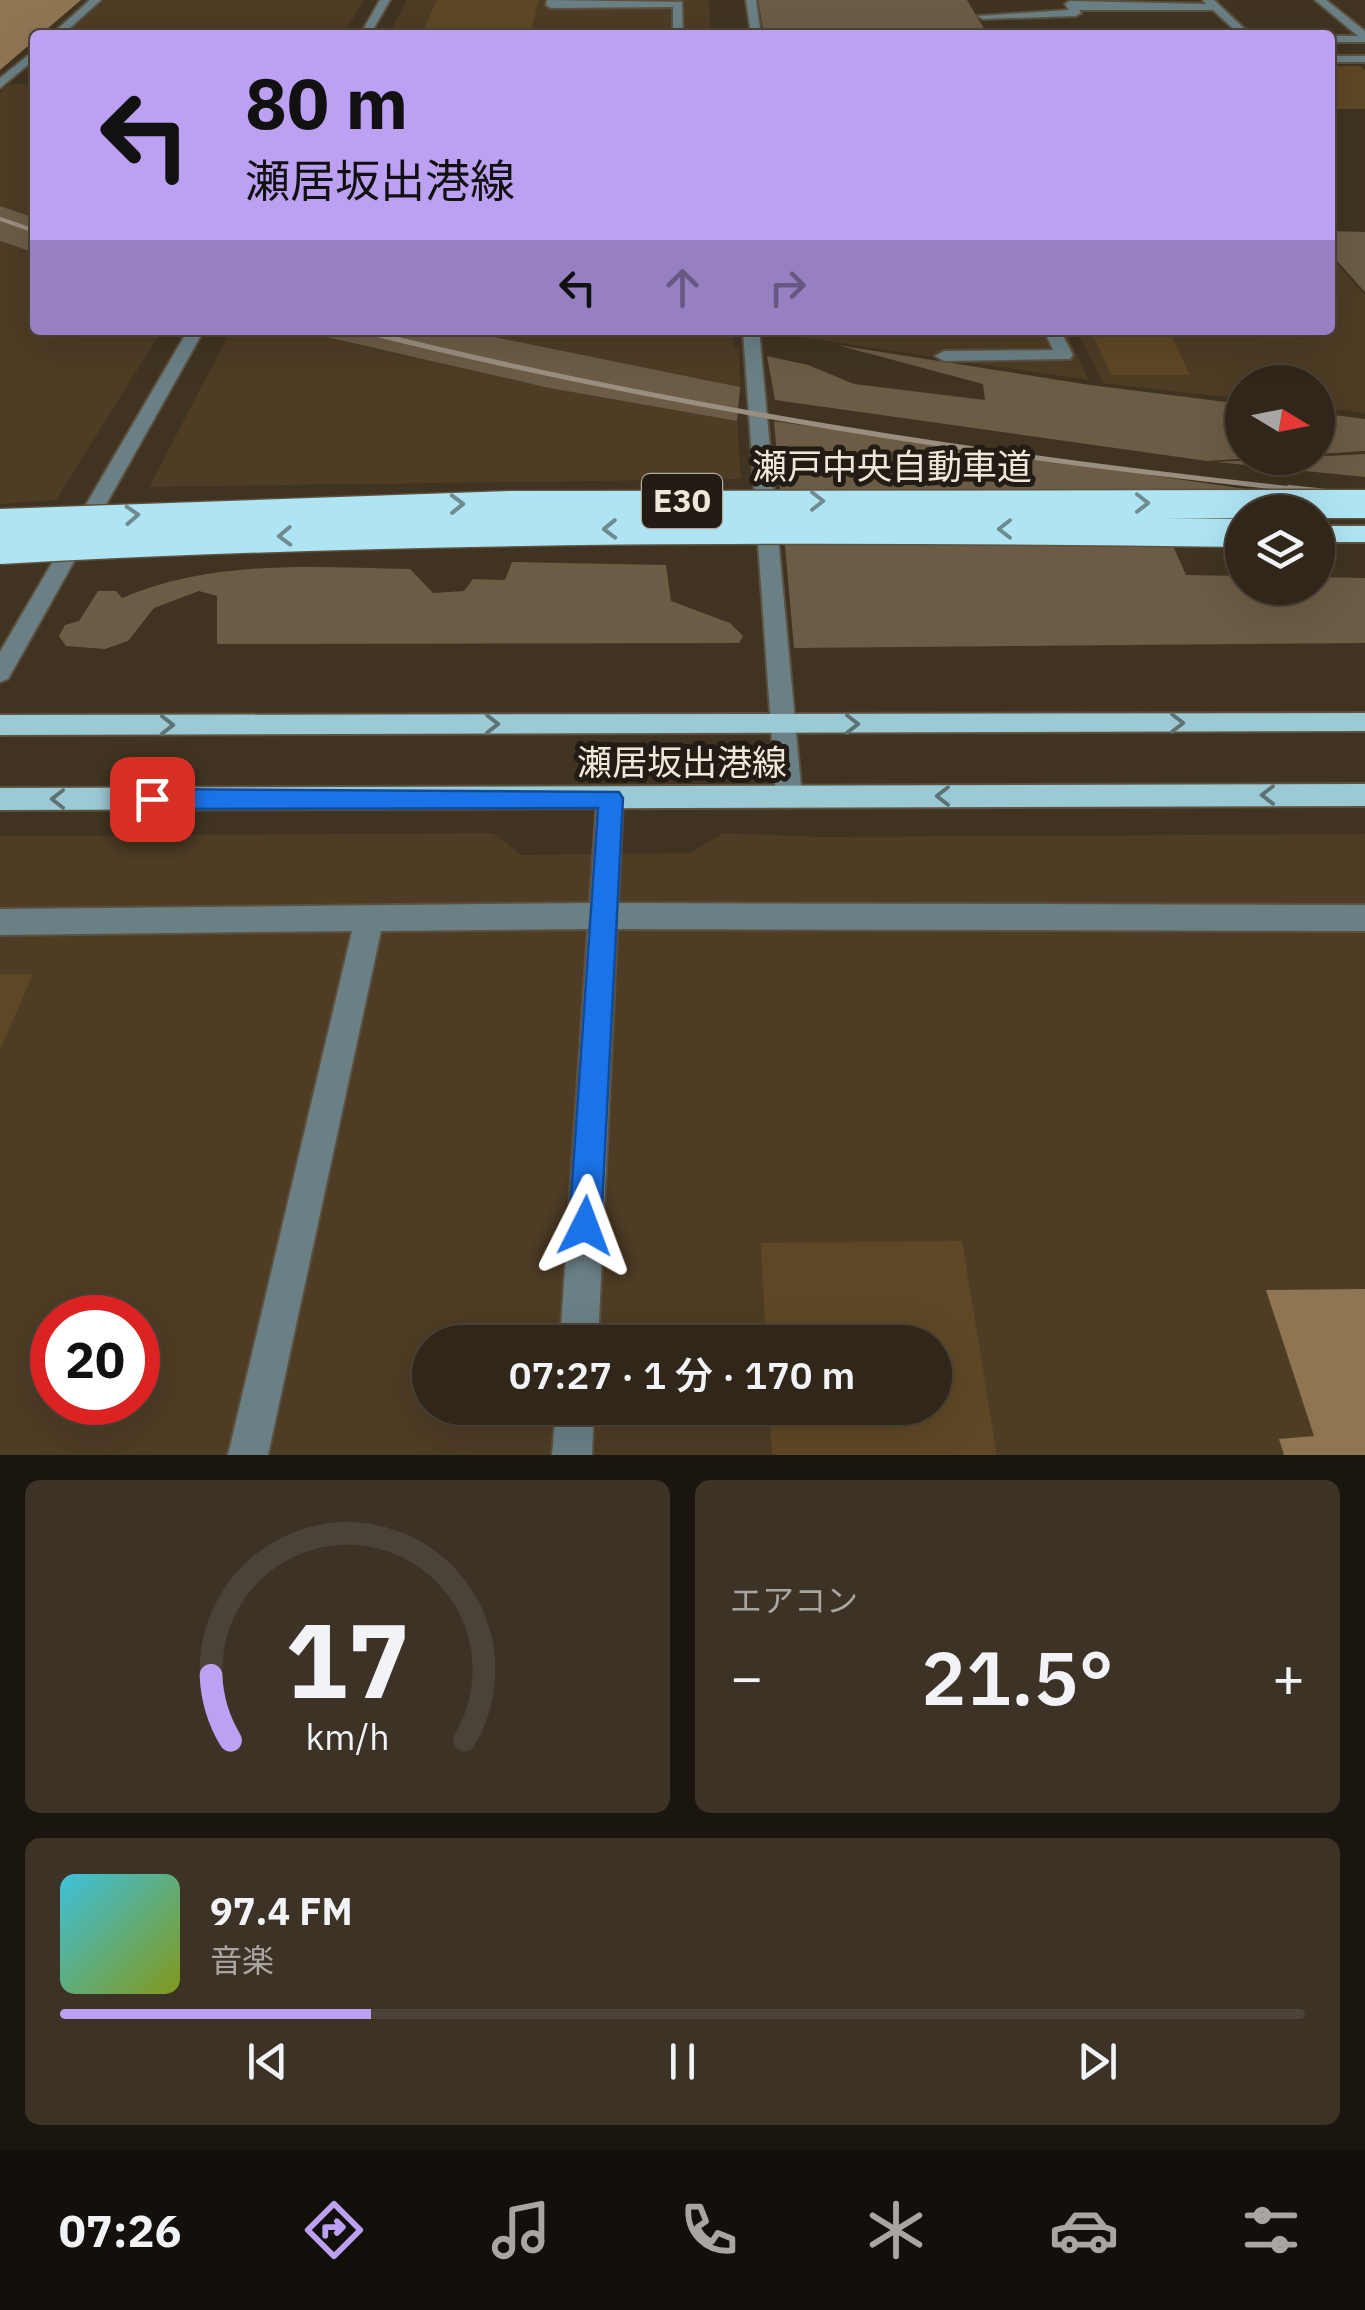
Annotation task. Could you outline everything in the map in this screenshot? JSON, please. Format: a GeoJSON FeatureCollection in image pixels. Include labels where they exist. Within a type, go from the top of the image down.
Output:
{"type":"FeatureCollection","features":[{"type":"Feature","properties":{"kind":"highway","name":"瀬戸中央自動車道"},"geometry":{"type":"LineString","coordinates":[[0,523],[416,504],[1365,504]]}},
{"type":"Feature","properties":{"kind":"highway","name":"瀬戸中央自動車道"},"geometry":{"type":"LineString","coordinates":[[0,550],[370,533],[702,528],[1225,533]]}},
{"type":"Feature","properties":{"kind":"highway"},"geometry":{"type":"LineString","coordinates":[[1335,534],[1365,534]]}},
{"type":"Feature","properties":{"kind":"main road","name":"瀬居坂出港線"},"geometry":{"type":"LineString","coordinates":[[0,725],[1365,722]]}},
{"type":"Feature","properties":{"kind":"main road","name":"瀬居坂出港線"},"geometry":{"type":"LineString","coordinates":[[0,799],[1365,795]]}},
{"type":"Feature","properties":{"kind":"street"},"geometry":{"type":"LineString","coordinates":[[62,30],[96,0]]}},
{"type":"Feature","properties":{"kind":"street"},"geometry":{"type":"LineString","coordinates":[[368,30],[385,0]]}},
{"type":"Feature","properties":{"kind":"street"},"geometry":{"type":"LineString","coordinates":[[552,0],[550,5],[678,4],[678,30]]}},
{"type":"Feature","properties":{"kind":"street"},"geometry":{"type":"LineString","coordinates":[[751,0],[755,30]]}},
{"type":"Feature","properties":{"kind":"street"},"geometry":{"type":"LineString","coordinates":[[974,0],[986,20],[1076,13],[1070,3]]}},
{"type":"Feature","properties":{"kind":"street"},"geometry":{"type":"LineString","coordinates":[[1320,0],[1365,38]]}},
{"type":"Feature","properties":{"kind":"street"},"geometry":{"type":"LineString","coordinates":[[1070,3],[1211,3],[1241,30]]}},
{"type":"Feature","properties":{"kind":"street"},"geometry":{"type":"LineString","coordinates":[[1335,39],[1365,38]]}},
{"type":"Feature","properties":{"kind":"street"},"geometry":{"type":"LineString","coordinates":[[3,82],[30,58]]}},
{"type":"Feature","properties":{"kind":"street"},"geometry":{"type":"LineString","coordinates":[[1335,59],[1365,59]]}},
{"type":"Feature","properties":{"kind":"street"},"geometry":{"type":"LineString","coordinates":[[3,82],[30,79]]}},
{"type":"Feature","properties":{"kind":"street"},"geometry":{"type":"LineString","coordinates":[[0,673],[193,335]]}},
{"type":"Feature","properties":{"kind":"street"},"geometry":{"type":"LineString","coordinates":[[751,335],[789,797]]}},
{"type":"Feature","properties":{"kind":"street"},"geometry":{"type":"LineString","coordinates":[[944,356],[1064,355],[1054,335]]}},
{"type":"Feature","properties":{"kind":"street"},"geometry":{"type":"LineString","coordinates":[[580,1325],[610,798]]}},
{"type":"Feature","properties":{"kind":"street"},"geometry":{"type":"LineString","coordinates":[[0,922],[602,916],[1365,918]]}},
{"type":"Feature","properties":{"kind":"street"},"geometry":{"type":"LineString","coordinates":[[248,1455],[369,919]]}},
{"type":"Feature","properties":{"kind":"street"},"geometry":{"type":"LineString","coordinates":[[572,1455],[574,1425]]}},
{"type":"Feature","properties":{"kind":"shaded area"},"geometry":{"type":"Polygon","coordinates":[[[0,0],[81,0],[46,30],[30,30],[30,44],[0,70],[0,0]]]}},
{"type":"Feature","properties":{"kind":"shaded area"},"geometry":{"type":"Polygon","coordinates":[[[105,0],[364,0],[346,30],[71,30],[105,0]]]}},
{"type":"Feature","properties":{"kind":"shaded area"},"geometry":{"type":"Polygon","coordinates":[[[407,0],[709,0],[711,30],[391,30],[407,0]]]}},
{"type":"Feature","properties":{"kind":"shaded area"},"geometry":{"type":"Polygon","coordinates":[[[758,0],[967,0],[985,30],[851,29],[763,30],[758,0]]]}},
{"type":"Feature","properties":{"kind":"shaded area"},"geometry":{"type":"Polygon","coordinates":[[[9,84],[30,84],[30,216],[0,206],[0,93],[9,84]]]}},
{"type":"Feature","properties":{"kind":"shaded area"},"geometry":{"type":"Polygon","coordinates":[[[0,206],[30,216],[30,251],[0,241],[0,206]]]}},
{"type":"Feature","properties":{"kind":"shaded area"},"geometry":{"type":"Polygon","coordinates":[[[1335,231],[1365,232],[1365,292],[1335,259],[1335,231]]]}},
{"type":"Feature","properties":{"kind":"shaded area"},"geometry":{"type":"Polygon","coordinates":[[[0,241],[30,251],[30,335],[159,335],[56,500],[0,504],[0,241]]]}},
{"type":"Feature","properties":{"kind":"shaded area"},"geometry":{"type":"Polygon","coordinates":[[[1335,262],[1365,295],[1365,413],[1335,409],[1335,365],[1225,365],[1225,397],[1103,383],[1079,335],[1335,335],[1335,262]]]}},
{"type":"Feature","properties":{"kind":"shaded area"},"geometry":{"type":"Polygon","coordinates":[[[228,335],[317,335],[549,388],[737,421],[741,479],[149,487],[228,335]]]}},
{"type":"Feature","properties":{"kind":"shaded area"},"geometry":{"type":"Polygon","coordinates":[[[318,335],[485,335],[740,387],[737,421],[549,388],[318,335]]]}},
{"type":"Feature","properties":{"kind":"shaded area"},"geometry":{"type":"Polygon","coordinates":[[[485,335],[733,335],[734,346],[739,348],[740,387],[485,335]]]}},
{"type":"Feature","properties":{"kind":"shaded area"},"geometry":{"type":"Polygon","coordinates":[[[786,335],[1067,335],[1089,380],[786,335]]]}},
{"type":"Feature","properties":{"kind":"shaded area"},"geometry":{"type":"Polygon","coordinates":[[[837,345],[1225,402],[1225,460],[1207,461],[775,400],[767,356],[808,365],[854,384],[985,400],[983,384],[837,345]]]}},
{"type":"Feature","properties":{"kind":"shaded area"},"geometry":{"type":"Polygon","coordinates":[[[1335,415],[1365,419],[1365,451],[1335,453],[1335,415]]]}},
{"type":"Feature","properties":{"kind":"shaded area"},"geometry":{"type":"Polygon","coordinates":[[[774,421],[1288,495],[1151,496],[1186,575],[1225,576],[1225,605],[1335,605],[1335,577],[1365,578],[1365,643],[794,648],[774,421]]]}},
{"type":"Feature","properties":{"kind":"shaded area"},"geometry":{"type":"Polygon","coordinates":[[[1365,454],[1365,477],[1335,474],[1335,456],[1365,454]]]}},
{"type":"Feature","properties":{"kind":"shaded area"},"geometry":{"type":"Polygon","coordinates":[[[512,562],[666,565],[671,601],[730,623],[743,636],[739,643],[217,644],[217,596],[199,591],[154,608],[128,641],[105,649],[66,646],[59,636],[65,625],[79,621],[98,591],[116,591],[122,598],[192,577],[301,567],[410,569],[433,593],[464,591],[473,579],[505,580],[512,562]]]}},
{"type":"Feature","properties":{"kind":"shaded area"},"geometry":{"type":"Polygon","coordinates":[[[493,833],[521,855],[690,853],[723,833],[821,837],[1365,834],[1365,1455],[0,1455],[0,836],[493,833]]]}},
{"type":"Feature","properties":{"kind":"shaded area"},"geometry":{"type":"Polygon","coordinates":[[[1365,1289],[1365,1455],[1284,1455],[1279,1439],[1314,1436],[1266,1290],[1365,1289]]]}},
{"type":"Feature","properties":{"kind":"building"},"geometry":{"type":"Polygon","coordinates":[[[437,0],[539,0],[531,30],[423,30],[437,0]]]}},
{"type":"Feature","properties":{"kind":"building"},"geometry":{"type":"Polygon","coordinates":[[[1335,66],[1360,66],[1365,70],[1365,109],[1335,109],[1335,66]]]}},
{"type":"Feature","properties":{"kind":"building"},"geometry":{"type":"Polygon","coordinates":[[[1092,335],[1171,335],[1190,375],[1112,375],[1092,335]]]}},
{"type":"Feature","properties":{"kind":"building"},"geometry":{"type":"Polygon","coordinates":[[[0,974],[33,974],[0,1050],[0,974]]]}},
{"type":"Feature","properties":{"kind":"building"},"geometry":{"type":"Polygon","coordinates":[[[962,1241],[997,1455],[772,1455],[770,1425],[952,1425],[952,1325],[765,1325],[761,1243],[962,1241]]]}},
{"type":"Feature","properties":{"kind":"railway"},"geometry":{"type":"LineString","coordinates":[[0,219],[30,229]]}},
{"type":"Feature","properties":{"kind":"railway"},"geometry":{"type":"LineString","coordinates":[[380,335],[595,383],[833,427],[1073,463],[1313,491]]}},
{"type":"Feature","properties":{"kind":"railway"},"geometry":{"type":"LineString","coordinates":[[1289,488],[1365,496]]}},
{"type":"Feature","properties":{"kind":"route"},"geometry":{"type":"LineString","coordinates":[[152,799],[610,798],[585,1226]]}}]}
